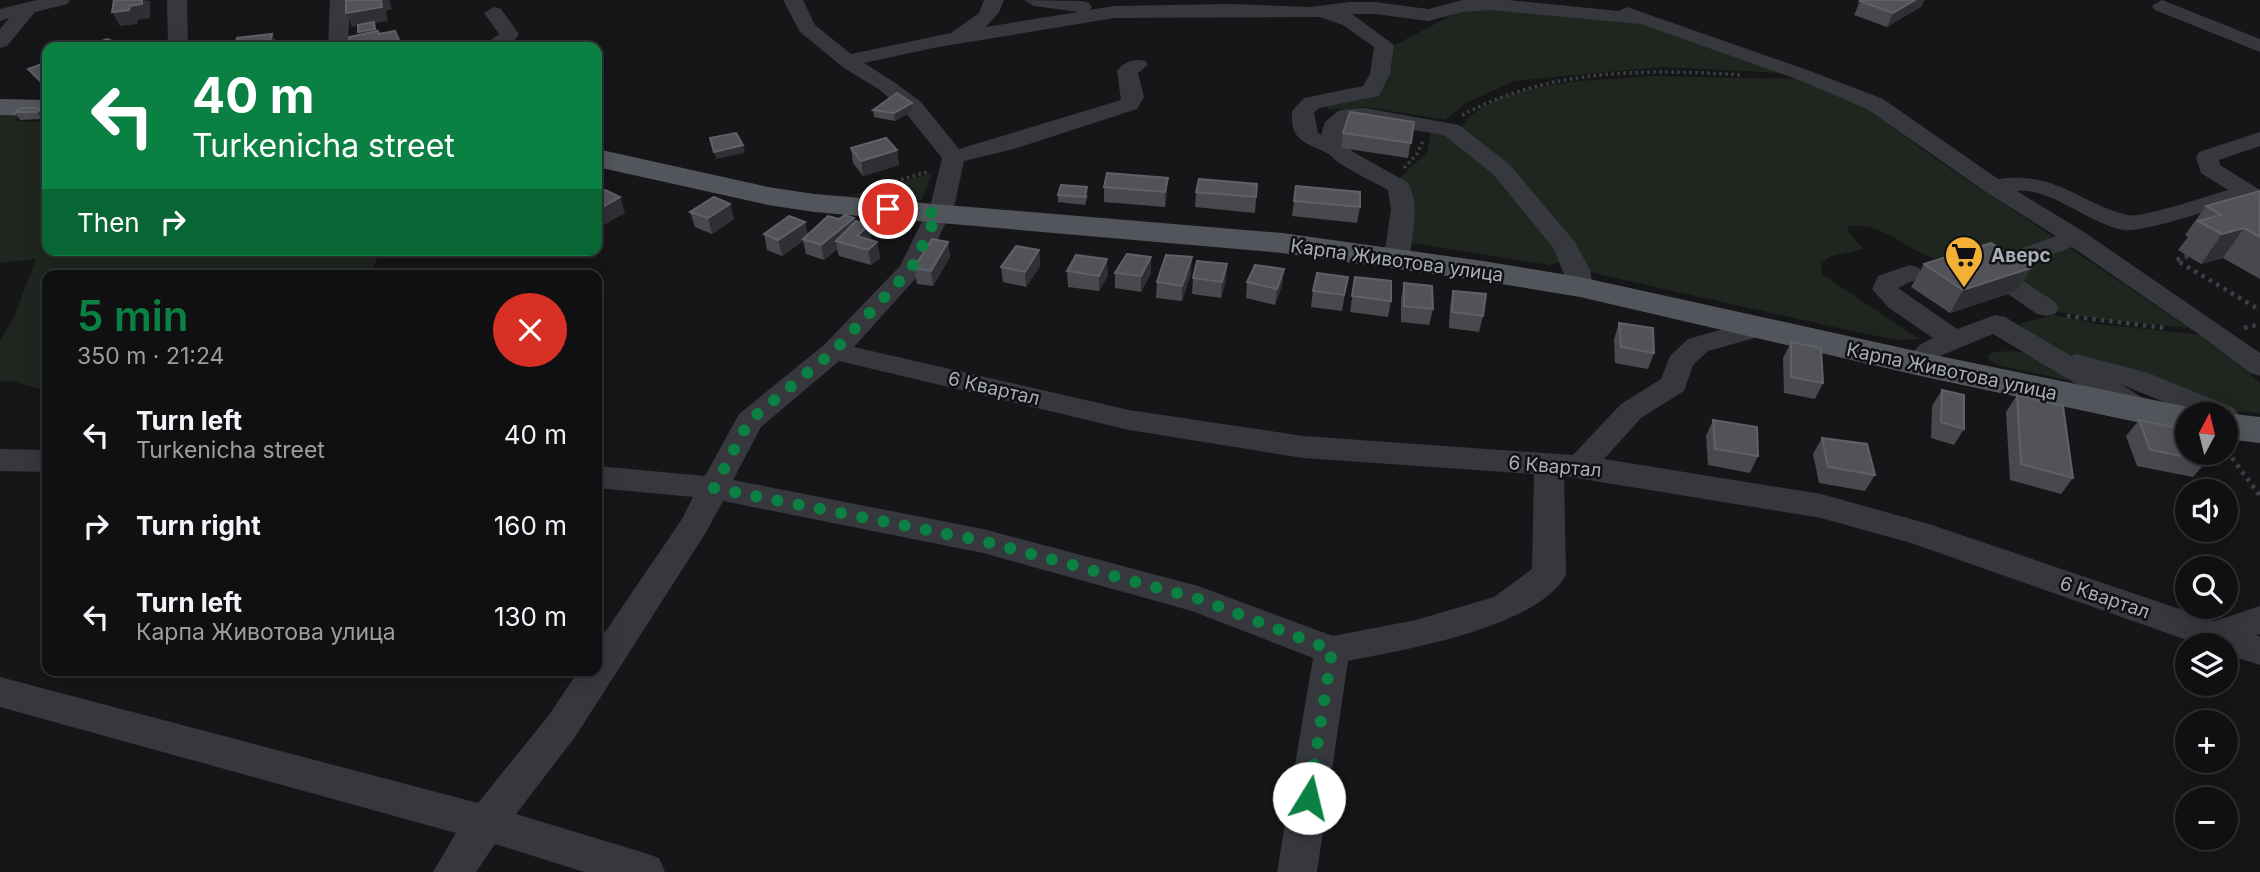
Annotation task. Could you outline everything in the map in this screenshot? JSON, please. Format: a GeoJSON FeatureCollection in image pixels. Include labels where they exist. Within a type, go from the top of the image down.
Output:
{"type":"FeatureCollection","features":[{"type":"Feature","properties":{"kind":"main road"},"geometry":{"type":"LineString","coordinates":[[0,107],[42,108]]}},
{"type":"Feature","properties":{"kind":"main road","name":"Карпа Животова улица"},"geometry":{"type":"LineString","coordinates":[[602,159],[768,196],[814,203],[1282,243],[1397,257],[1580,287],[1924,365],[2175,417]]}},
{"type":"Feature","properties":{"kind":"street"},"geometry":{"type":"LineString","coordinates":[[0,15],[26,11],[60,0]]}},
{"type":"Feature","properties":{"kind":"street"},"geometry":{"type":"LineString","coordinates":[[338,42],[340,0]]}},
{"type":"Feature","properties":{"kind":"street"},"geometry":{"type":"LineString","coordinates":[[793,0],[807,28],[847,61],[887,86],[913,107],[952,164]]}},
{"type":"Feature","properties":{"kind":"street"},"geometry":{"type":"LineString","coordinates":[[948,39],[984,22],[994,0]]}},
{"type":"Feature","properties":{"kind":"street"},"geometry":{"type":"LineString","coordinates":[[1034,0],[1114,12]]}},
{"type":"Feature","properties":{"kind":"street"},"geometry":{"type":"LineString","coordinates":[[1597,0],[1875,104],[1994,187],[2075,237],[2217,334],[2260,367]]}},
{"type":"Feature","properties":{"kind":"street"},"geometry":{"type":"LineString","coordinates":[[2183,0],[2260,33]]}},
{"type":"Feature","properties":{"kind":"street"},"geometry":{"type":"LineString","coordinates":[[179,42],[184,1]]}},
{"type":"Feature","properties":{"kind":"street"},"geometry":{"type":"LineString","coordinates":[[1384,45],[1443,13],[1463,6],[1490,4],[1645,19]]}},
{"type":"Feature","properties":{"kind":"street"},"geometry":{"type":"LineString","coordinates":[[2162,6],[2260,46]]}},
{"type":"Feature","properties":{"kind":"street"},"geometry":{"type":"LineString","coordinates":[[1309,13],[1375,8],[1428,15],[1443,13]]}},
{"type":"Feature","properties":{"kind":"street"},"geometry":{"type":"LineString","coordinates":[[847,61],[948,39],[1114,12],[1230,10],[1333,14],[1349,18],[1365,34],[1384,45]]}},
{"type":"Feature","properties":{"kind":"street"},"geometry":{"type":"LineString","coordinates":[[0,42],[26,11]]}},
{"type":"Feature","properties":{"kind":"street"},"geometry":{"type":"LineString","coordinates":[[494,13],[509,34],[502,42]]}},
{"type":"Feature","properties":{"kind":"street"},"geometry":{"type":"LineString","coordinates":[[1336,148],[1317,145],[1306,136],[1302,123],[1303,111],[1312,103],[1371,91],[1380,74],[1384,45]]}},
{"type":"Feature","properties":{"kind":"street"},"geometry":{"type":"LineString","coordinates":[[952,164],[1129,104],[1133,97],[1127,71],[1138,65]]}},
{"type":"Feature","properties":{"kind":"street"},"geometry":{"type":"LineString","coordinates":[[1397,257],[1403,210],[1399,187],[1345,158],[1331,143],[1333,127],[1346,116],[1365,115],[1451,130],[1501,169],[1566,247],[1577,270],[1580,287]]}},
{"type":"Feature","properties":{"kind":"street"},"geometry":{"type":"LineString","coordinates":[[2254,196],[2209,167],[2207,157],[2260,139]]}},
{"type":"Feature","properties":{"kind":"street"},"geometry":{"type":"LineString","coordinates":[[602,665],[694,526],[749,421],[834,351],[911,269],[938,213],[952,164]]}},
{"type":"Feature","properties":{"kind":"street"},"geometry":{"type":"LineString","coordinates":[[1994,187],[2022,183],[2040,186],[2125,223],[2254,196]]}},
{"type":"Feature","properties":{"kind":"street"},"geometry":{"type":"LineString","coordinates":[[1924,365],[1927,352],[1995,323],[2046,308],[1988,269],[2075,237]]}},
{"type":"Feature","properties":{"kind":"street"},"geometry":{"type":"LineString","coordinates":[[1910,273],[1887,282],[1885,289],[1898,302],[1955,340]]}},
{"type":"Feature","properties":{"kind":"street"},"geometry":{"type":"LineString","coordinates":[[1995,323],[2045,356],[2144,411]]}},
{"type":"Feature","properties":{"kind":"street"},"geometry":{"type":"LineString","coordinates":[[602,477],[714,488],[983,541],[1199,599],[1332,650],[1416,634],[1505,607],[1549,575],[1565,465],[1631,411],[1674,384],[1680,362],[1698,345],[1759,328]]}},
{"type":"Feature","properties":{"kind":"street","name":"6 Квартал"},"geometry":{"type":"LineString","coordinates":[[834,351],[1129,420],[1303,447],[1565,465],[1821,506],[1918,533],[2210,633]]}},
{"type":"Feature","properties":{"kind":"street"},"geometry":{"type":"LineString","coordinates":[[2045,356],[2138,380],[2182,402]]}},
{"type":"Feature","properties":{"kind":"street"},"geometry":{"type":"LineString","coordinates":[[0,460],[42,461]]}},
{"type":"Feature","properties":{"kind":"street"},"geometry":{"type":"LineString","coordinates":[[2222,633],[2260,620]]}},
{"type":"Feature","properties":{"kind":"street","name":"6 Квартал"},"geometry":{"type":"LineString","coordinates":[[2238,643],[2260,651]]}},
{"type":"Feature","properties":{"kind":"street"},"geometry":{"type":"LineString","coordinates":[[1297,872],[1332,650]]}},
{"type":"Feature","properties":{"kind":"street"},"geometry":{"type":"LineString","coordinates":[[453,872],[486,823],[562,726],[595,676]]}},
{"type":"Feature","properties":{"kind":"street"},"geometry":{"type":"LineString","coordinates":[[0,692],[486,823],[645,872]]}},
{"type":"Feature","properties":{"kind":"path"},"geometry":{"type":"LineString","coordinates":[[1451,130],[1461,116],[1486,100],[1519,88],[1555,81],[1680,71],[1746,75]]}},
{"type":"Feature","properties":{"kind":"path"},"geometry":{"type":"LineString","coordinates":[[1388,180],[1417,154],[1428,127]]}},
{"type":"Feature","properties":{"kind":"path"},"geometry":{"type":"LineString","coordinates":[[866,189],[952,164]]}},
{"type":"Feature","properties":{"kind":"path"},"geometry":{"type":"LineString","coordinates":[[2188,256],[2176,260],[2260,310]]}},
{"type":"Feature","properties":{"kind":"path"},"geometry":{"type":"LineString","coordinates":[[2036,310],[2107,322],[2217,334]]}},
{"type":"Feature","properties":{"kind":"path"},"geometry":{"type":"LineString","coordinates":[[2238,436],[2260,496]]}},
{"type":"Feature","properties":{"kind":"shaded area"},"geometry":{"type":"Polygon","coordinates":[[[1492,8],[1639,23],[1785,73],[1661,67],[1514,81],[1466,103],[1445,120],[1368,107],[1329,110],[1326,106],[1357,101],[1377,94],[1389,78],[1393,46],[1464,9],[1492,8]]]}},
{"type":"Feature","properties":{"kind":"shaded area"},"geometry":{"type":"Polygon","coordinates":[[[1653,76],[1803,79],[1853,98],[1937,160],[2052,236],[2045,242],[2002,257],[1958,263],[1928,256],[1881,231],[1848,226],[1849,232],[1863,249],[1829,257],[1821,264],[1822,274],[1919,339],[1899,340],[1856,332],[1589,272],[1458,131],[1474,114],[1495,101],[1520,92],[1576,82],[1653,76]]]}},
{"type":"Feature","properties":{"kind":"shaded area"},"geometry":{"type":"Polygon","coordinates":[[[0,114],[22,114],[14,121],[42,122],[42,256],[379,256],[372,270],[42,270],[41,389],[10,381],[0,382],[0,340],[14,317],[36,259],[0,263],[0,114]]]}},
{"type":"Feature","properties":{"kind":"shaded area"},"geometry":{"type":"Polygon","coordinates":[[[1445,132],[1495,169],[1547,233],[1562,262],[1549,265],[1406,242],[1398,179],[1427,152],[1431,133],[1445,132]]]}},
{"type":"Feature","properties":{"kind":"shaded area"},"geometry":{"type":"Polygon","coordinates":[[[932,173],[922,200],[847,196],[932,173]]]}},
{"type":"Feature","properties":{"kind":"shaded area"},"geometry":{"type":"Polygon","coordinates":[[[2065,245],[2189,328],[2106,320],[2055,311],[1993,270],[2065,245]]]}},
{"type":"Feature","properties":{"kind":"shaded area"},"geometry":{"type":"Polygon","coordinates":[[[2053,315],[2098,324],[2204,335],[2260,383],[2260,413],[2238,411],[2238,402],[2206,402],[2099,364],[2041,347],[2019,324],[2053,315]]]}},
{"type":"Feature","properties":{"kind":"shaded area"},"geometry":{"type":"Polygon","coordinates":[[[2016,351],[2030,355],[2073,377],[2066,380],[1998,365],[1987,356],[1992,352],[2016,351]]]}},
{"type":"Feature","properties":{"kind":"building"},"geometry":{"type":"Polygon","coordinates":[[[114,0],[142,0],[142,4],[130,6],[129,10],[112,12],[114,0]]]}},
{"type":"Feature","properties":{"kind":"building"},"geometry":{"type":"Polygon","coordinates":[[[346,0],[381,0],[382,7],[346,13],[346,0]]]}},
{"type":"Feature","properties":{"kind":"building"},"geometry":{"type":"Polygon","coordinates":[[[1915,0],[1893,13],[1860,1],[1915,0]]]}},
{"type":"Feature","properties":{"kind":"building"},"geometry":{"type":"Polygon","coordinates":[[[374,22],[375,29],[358,32],[358,25],[374,22]]]}},
{"type":"Feature","properties":{"kind":"building"},"geometry":{"type":"Polygon","coordinates":[[[378,31],[379,34],[395,31],[399,40],[350,42],[349,37],[378,31]]]}},
{"type":"Feature","properties":{"kind":"building"},"geometry":{"type":"Polygon","coordinates":[[[272,34],[270,41],[263,42],[236,42],[237,38],[272,34]]]}},
{"type":"Feature","properties":{"kind":"building"},"geometry":{"type":"Polygon","coordinates":[[[42,64],[42,81],[28,69],[42,64]]]}},
{"type":"Feature","properties":{"kind":"building"},"geometry":{"type":"Polygon","coordinates":[[[897,93],[912,103],[894,113],[873,110],[897,93]]]}},
{"type":"Feature","properties":{"kind":"building"},"geometry":{"type":"Polygon","coordinates":[[[21,108],[42,108],[37,112],[15,112],[21,108]]]}},
{"type":"Feature","properties":{"kind":"building"},"geometry":{"type":"Polygon","coordinates":[[[1350,112],[1414,122],[1411,143],[1343,133],[1350,112]]]}},
{"type":"Feature","properties":{"kind":"building"},"geometry":{"type":"Polygon","coordinates":[[[736,133],[743,145],[714,152],[710,138],[736,133]]]}},
{"type":"Feature","properties":{"kind":"building"},"geometry":{"type":"Polygon","coordinates":[[[886,138],[897,150],[861,161],[851,148],[886,138]]]}},
{"type":"Feature","properties":{"kind":"building"},"geometry":{"type":"Polygon","coordinates":[[[1107,173],[1168,178],[1165,192],[1104,187],[1107,173]]]}},
{"type":"Feature","properties":{"kind":"building"},"geometry":{"type":"Polygon","coordinates":[[[1199,179],[1257,184],[1256,197],[1196,192],[1199,179]]]}},
{"type":"Feature","properties":{"kind":"building"},"geometry":{"type":"Polygon","coordinates":[[[1061,185],[1087,187],[1085,197],[1058,195],[1061,185]]]}},
{"type":"Feature","properties":{"kind":"building"},"geometry":{"type":"Polygon","coordinates":[[[1296,186],[1360,192],[1360,207],[1294,201],[1296,186]]]}},
{"type":"Feature","properties":{"kind":"building"},"geometry":{"type":"Polygon","coordinates":[[[605,190],[620,197],[602,207],[602,192],[605,190]]]}},
{"type":"Feature","properties":{"kind":"building"},"geometry":{"type":"Polygon","coordinates":[[[2260,191],[2260,237],[2244,228],[2222,234],[2198,221],[2221,215],[2206,206],[2260,191]]]}},
{"type":"Feature","properties":{"kind":"building"},"geometry":{"type":"Polygon","coordinates":[[[714,197],[730,204],[708,218],[690,212],[714,197]]]}},
{"type":"Feature","properties":{"kind":"building"},"geometry":{"type":"Polygon","coordinates":[[[845,215],[854,218],[821,245],[803,239],[828,216],[839,219],[845,215]]]}},
{"type":"Feature","properties":{"kind":"building"},"geometry":{"type":"Polygon","coordinates":[[[789,216],[805,222],[778,240],[764,234],[789,216]]]}},
{"type":"Feature","properties":{"kind":"building"},"geometry":{"type":"Polygon","coordinates":[[[856,221],[869,225],[857,236],[877,242],[868,250],[836,241],[856,221]]]}},
{"type":"Feature","properties":{"kind":"building"},"geometry":{"type":"Polygon","coordinates":[[[932,239],[948,242],[931,271],[914,268],[932,239]]]}},
{"type":"Feature","properties":{"kind":"building"},"geometry":{"type":"Polygon","coordinates":[[[1991,243],[2031,268],[1963,290],[1924,264],[1991,243]]]}},
{"type":"Feature","properties":{"kind":"building"},"geometry":{"type":"Polygon","coordinates":[[[1016,246],[1039,250],[1025,272],[1001,267],[1016,246]]]}},
{"type":"Feature","properties":{"kind":"building"},"geometry":{"type":"Polygon","coordinates":[[[1127,254],[1151,257],[1141,276],[1115,273],[1127,254]]]}},
{"type":"Feature","properties":{"kind":"building"},"geometry":{"type":"Polygon","coordinates":[[[1076,255],[1107,259],[1099,276],[1067,271],[1076,255]]]}},
{"type":"Feature","properties":{"kind":"building"},"geometry":{"type":"Polygon","coordinates":[[[1166,255],[1192,257],[1182,286],[1157,282],[1166,255]]]}},
{"type":"Feature","properties":{"kind":"building"},"geometry":{"type":"Polygon","coordinates":[[[1197,261],[1227,264],[1222,282],[1193,278],[1197,261]]]}},
{"type":"Feature","properties":{"kind":"building"},"geometry":{"type":"Polygon","coordinates":[[[1255,265],[1284,269],[1277,289],[1247,282],[1255,265]]]}},
{"type":"Feature","properties":{"kind":"building"},"geometry":{"type":"Polygon","coordinates":[[[1317,273],[1348,277],[1344,295],[1313,291],[1317,273]]]}},
{"type":"Feature","properties":{"kind":"building"},"geometry":{"type":"Polygon","coordinates":[[[1355,277],[1391,281],[1391,301],[1352,296],[1355,277]]]}},
{"type":"Feature","properties":{"kind":"building"},"geometry":{"type":"Polygon","coordinates":[[[1404,283],[1432,286],[1433,309],[1404,306],[1404,283]]]}},
{"type":"Feature","properties":{"kind":"building"},"geometry":{"type":"Polygon","coordinates":[[[1453,291],[1486,294],[1483,316],[1452,312],[1453,291]]]}},
{"type":"Feature","properties":{"kind":"building"},"geometry":{"type":"Polygon","coordinates":[[[1619,323],[1653,328],[1654,353],[1621,347],[1619,323]]]}},
{"type":"Feature","properties":{"kind":"building"},"geometry":{"type":"Polygon","coordinates":[[[1791,342],[1821,348],[1823,383],[1791,377],[1791,342]]]}},
{"type":"Feature","properties":{"kind":"building"},"geometry":{"type":"Polygon","coordinates":[[[1942,390],[1964,395],[1964,429],[1941,422],[1942,390]]]}},
{"type":"Feature","properties":{"kind":"building"},"geometry":{"type":"Polygon","coordinates":[[[2017,395],[2063,406],[2073,478],[2021,464],[2017,395]]]}},
{"type":"Feature","properties":{"kind":"building"},"geometry":{"type":"Polygon","coordinates":[[[1713,420],[1757,427],[1758,456],[1715,449],[1713,420]]]}},
{"type":"Feature","properties":{"kind":"building"},"geometry":{"type":"Polygon","coordinates":[[[2139,420],[2175,427],[2175,455],[2150,450],[2139,420]]]}},
{"type":"Feature","properties":{"kind":"building"},"geometry":{"type":"Polygon","coordinates":[[[1822,438],[1867,444],[1875,475],[1828,467],[1822,438]]]}},
{"type":"Feature","properties":{"kind":"place","name":"Аверс"},"geometry":{"type":"Point","coordinates":[1964,289]}},
{"type":"Feature","properties":{"kind":"route"},"geometry":{"type":"LineString","coordinates":[[888,209],[938,213],[911,269],[834,351],[749,421],[714,488],[983,541],[1199,599],[1332,650],[1309,798]]}}]}
